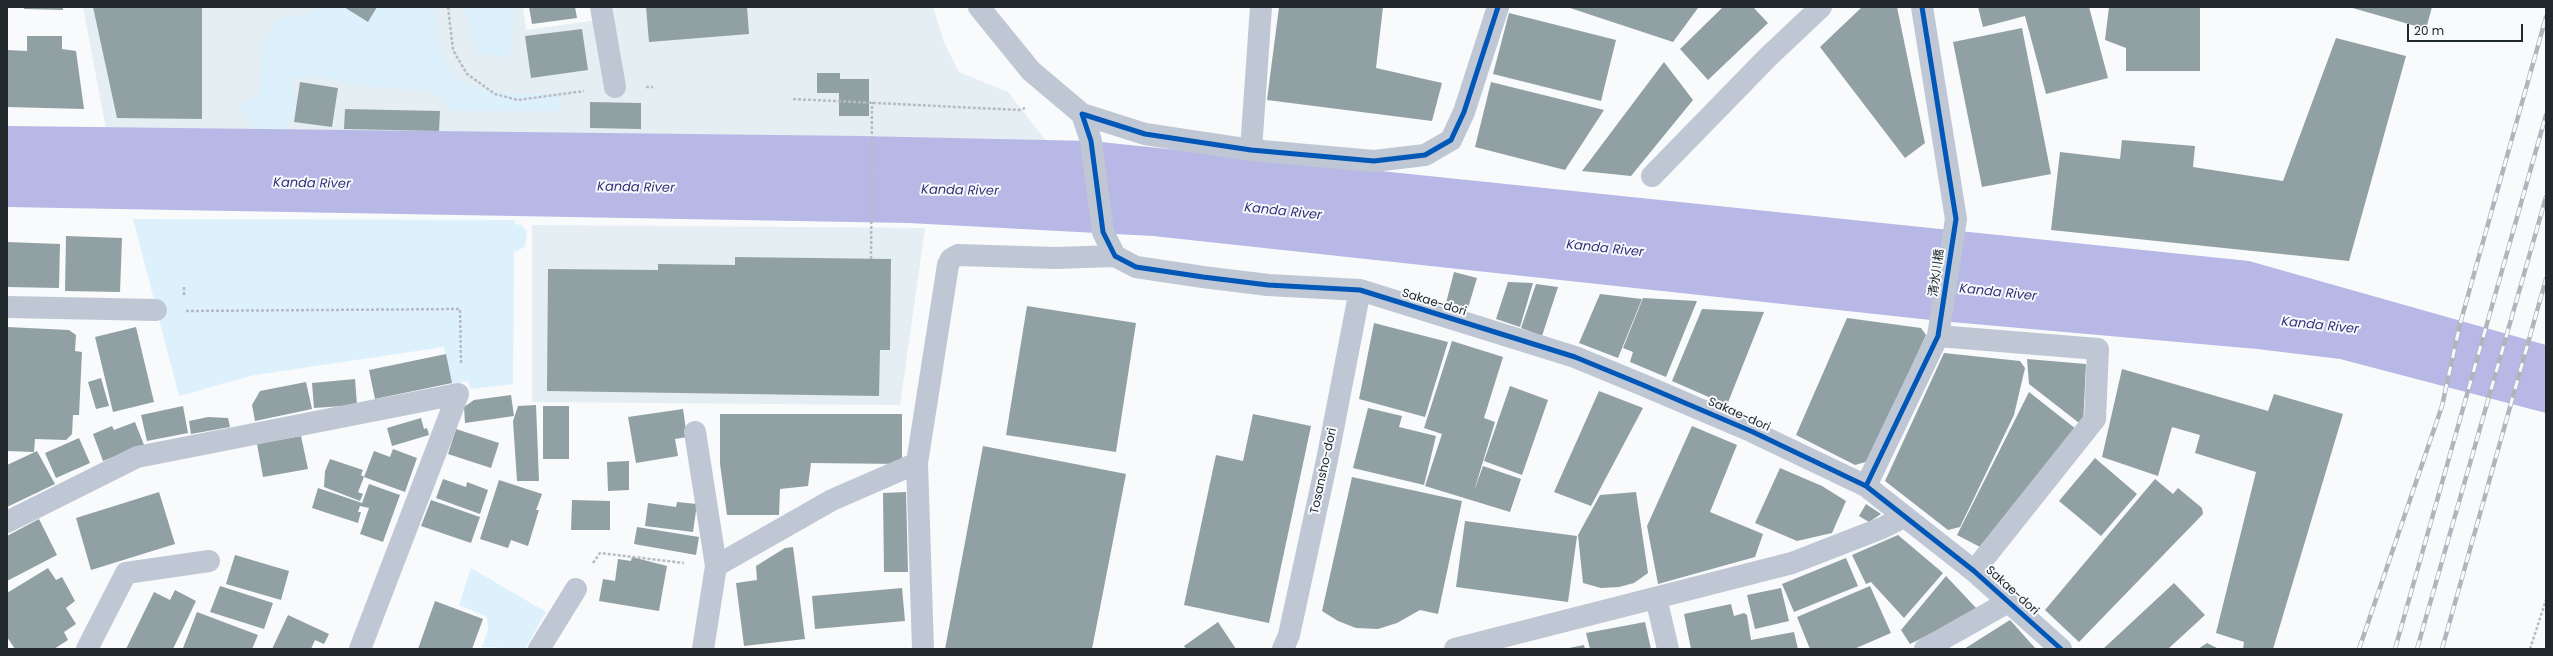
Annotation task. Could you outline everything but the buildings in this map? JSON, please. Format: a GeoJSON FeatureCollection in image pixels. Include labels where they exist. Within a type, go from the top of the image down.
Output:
{"type":"FeatureCollection","features":[{"type":"Feature","properties":{"kind":"street"},"geometry":{"type":"LineString","coordinates":[[600,7],[615,87]]}},
{"type":"Feature","properties":{"kind":"street"},"geometry":{"type":"LineString","coordinates":[[979,7],[1031,71],[1057,95],[1082,114],[1145,134],[1252,150],[1374,161],[1425,155],[1451,140],[1464,112],[1498,7]]}},
{"type":"Feature","properties":{"kind":"street"},"geometry":{"type":"LineString","coordinates":[[1252,150],[1261,7]]}},
{"type":"Feature","properties":{"kind":"street"},"geometry":{"type":"LineString","coordinates":[[1652,176],[1768,57],[1821,7]]}},
{"type":"Feature","properties":{"kind":"street","name":"清水川橋"},"geometry":{"type":"LineString","coordinates":[[1866,486],[1939,328],[1953,228],[1956,219],[1922,7]]}},
{"type":"Feature","properties":{"kind":"street"},"geometry":{"type":"LineString","coordinates":[[923,649],[916,463],[948,265],[951,259],[958,255],[1056,258],[1115,256],[1103,232],[1091,142],[1082,114]]}},
{"type":"Feature","properties":{"kind":"street","name":"Sakae-dori"},"geometry":{"type":"LineString","coordinates":[[1115,256],[1136,267],[1203,277],[1268,285],[1360,290],[1575,357],[1753,432],[1866,486],[2010,601],[2060,649]]}},
{"type":"Feature","properties":{"kind":"street","name":"Tosansho-dori"},"geometry":{"type":"LineString","coordinates":[[1283,649],[1289,635],[1327,460],[1360,290]]}},
{"type":"Feature","properties":{"kind":"street"},"geometry":{"type":"LineString","coordinates":[[7,307],[156,310]]}},
{"type":"Feature","properties":{"kind":"street"},"geometry":{"type":"LineString","coordinates":[[1939,328],[2098,349],[2095,419],[1974,571]]}},
{"type":"Feature","properties":{"kind":"street"},"geometry":{"type":"LineString","coordinates":[[7,522],[137,457],[458,394],[360,649]]}},
{"type":"Feature","properties":{"kind":"street"},"geometry":{"type":"LineString","coordinates":[[695,432],[716,566],[703,649]]}},
{"type":"Feature","properties":{"kind":"street"},"geometry":{"type":"LineString","coordinates":[[716,566],[832,500],[916,463]]}},
{"type":"Feature","properties":{"kind":"street"},"geometry":{"type":"LineString","coordinates":[[1455,649],[1498,644],[1656,598],[1792,562],[1882,528],[1904,517]]}},
{"type":"Feature","properties":{"kind":"street"},"geometry":{"type":"LineString","coordinates":[[86,649],[126,574],[209,561]]}},
{"type":"Feature","properties":{"kind":"street"},"geometry":{"type":"LineString","coordinates":[[539,649],[576,589]]}},
{"type":"Feature","properties":{"kind":"street"},"geometry":{"type":"LineString","coordinates":[[1656,598],[1668,649]]}},
{"type":"Feature","properties":{"kind":"street"},"geometry":{"type":"LineString","coordinates":[[1925,649],[2010,601]]}},
{"type":"Feature","properties":{"kind":"path"},"geometry":{"type":"LineString","coordinates":[[448,7],[453,50],[467,74],[495,94],[518,100],[615,87],[653,87]]}},
{"type":"Feature","properties":{"kind":"path"},"geometry":{"type":"LineString","coordinates":[[794,99],[1018,110],[1057,95]]}},
{"type":"Feature","properties":{"kind":"path"},"geometry":{"type":"LineString","coordinates":[[871,259],[872,102]]}},
{"type":"Feature","properties":{"kind":"path"},"geometry":{"type":"LineString","coordinates":[[156,310],[460,309],[461,372]]}},
{"type":"Feature","properties":{"kind":"path"},"geometry":{"type":"LineString","coordinates":[[576,589],[600,553],[716,566]]}},
{"type":"Feature","properties":{"kind":"path"},"geometry":{"type":"LineString","coordinates":[[2530,649],[2546,600]]}},
{"type":"Feature","properties":{"kind":"shaded area"},"geometry":{"type":"Polygon","coordinates":[[[83,7],[523,7],[526,30],[613,18],[613,7],[933,7],[944,42],[959,72],[1008,92],[1046,141],[106,129],[83,7]]]}},
{"type":"Feature","properties":{"kind":"shaded area"},"geometry":{"type":"Polygon","coordinates":[[[319,7],[434,7],[441,54],[459,82],[485,91],[506,94],[549,94],[559,98],[559,111],[453,111],[432,91],[351,85],[320,76],[292,79],[296,109],[286,129],[259,131],[237,106],[260,94],[260,64],[264,43],[268,34],[273,26],[281,19],[308,13],[319,7]]]}},
{"type":"Feature","properties":{"kind":"shaded area"},"geometry":{"type":"Polygon","coordinates":[[[464,7],[513,7],[514,21],[509,58],[477,53],[464,7]]]}},
{"type":"Feature","properties":{"kind":"shaded area"},"geometry":{"type":"Polygon","coordinates":[[[133,219],[515,220],[515,224],[521,225],[527,231],[525,247],[514,252],[513,384],[470,389],[468,381],[450,385],[444,347],[255,375],[179,396],[133,219]]]}},
{"type":"Feature","properties":{"kind":"shaded area"},"geometry":{"type":"Polygon","coordinates":[[[532,225],[925,228],[900,405],[532,402],[532,225]]]}},
{"type":"Feature","properties":{"kind":"shaded area"},"geometry":{"type":"Polygon","coordinates":[[[471,568],[546,612],[525,649],[482,647],[488,630],[487,617],[459,605],[471,568]]]}},
{"type":"Feature","properties":{"kind":"water","name":"Kanda River"},"geometry":{"type":"Polygon","coordinates":[[[7,126],[860,136],[1091,141],[2249,261],[2546,345],[2546,413],[2340,359],[2257,349],[1940,321],[1153,236],[909,223],[7,207],[7,126]]]}},
{"type":"Feature","properties":{"kind":"railway"},"geometry":{"type":"LineString","coordinates":[[2359,649],[2442,406],[2460,324],[2546,17]]}},
{"type":"Feature","properties":{"kind":"railway"},"geometry":{"type":"LineString","coordinates":[[2395,649],[2546,115]]}},
{"type":"Feature","properties":{"kind":"railway"},"geometry":{"type":"LineString","coordinates":[[2417,649],[2546,197]]}},
{"type":"Feature","properties":{"kind":"railway"},"geometry":{"type":"LineString","coordinates":[[2442,649],[2546,279]]}},
{"type":"Feature","properties":{"kind":"cycle path"},"geometry":{"type":"LineString","coordinates":[[1498,7],[1464,112],[1451,140],[1425,155],[1374,161],[1251,150],[1145,134],[1082,114],[1091,141],[1103,232],[1115,256],[1136,267],[1203,277],[1268,285],[1360,290],[1575,357],[1643,385],[1753,432],[1866,486],[1974,571],[2061,649]]}},
{"type":"Feature","properties":{"kind":"cycle path"},"geometry":{"type":"LineString","coordinates":[[1866,486],[1938,336],[1956,219],[1922,7]]}}]}
